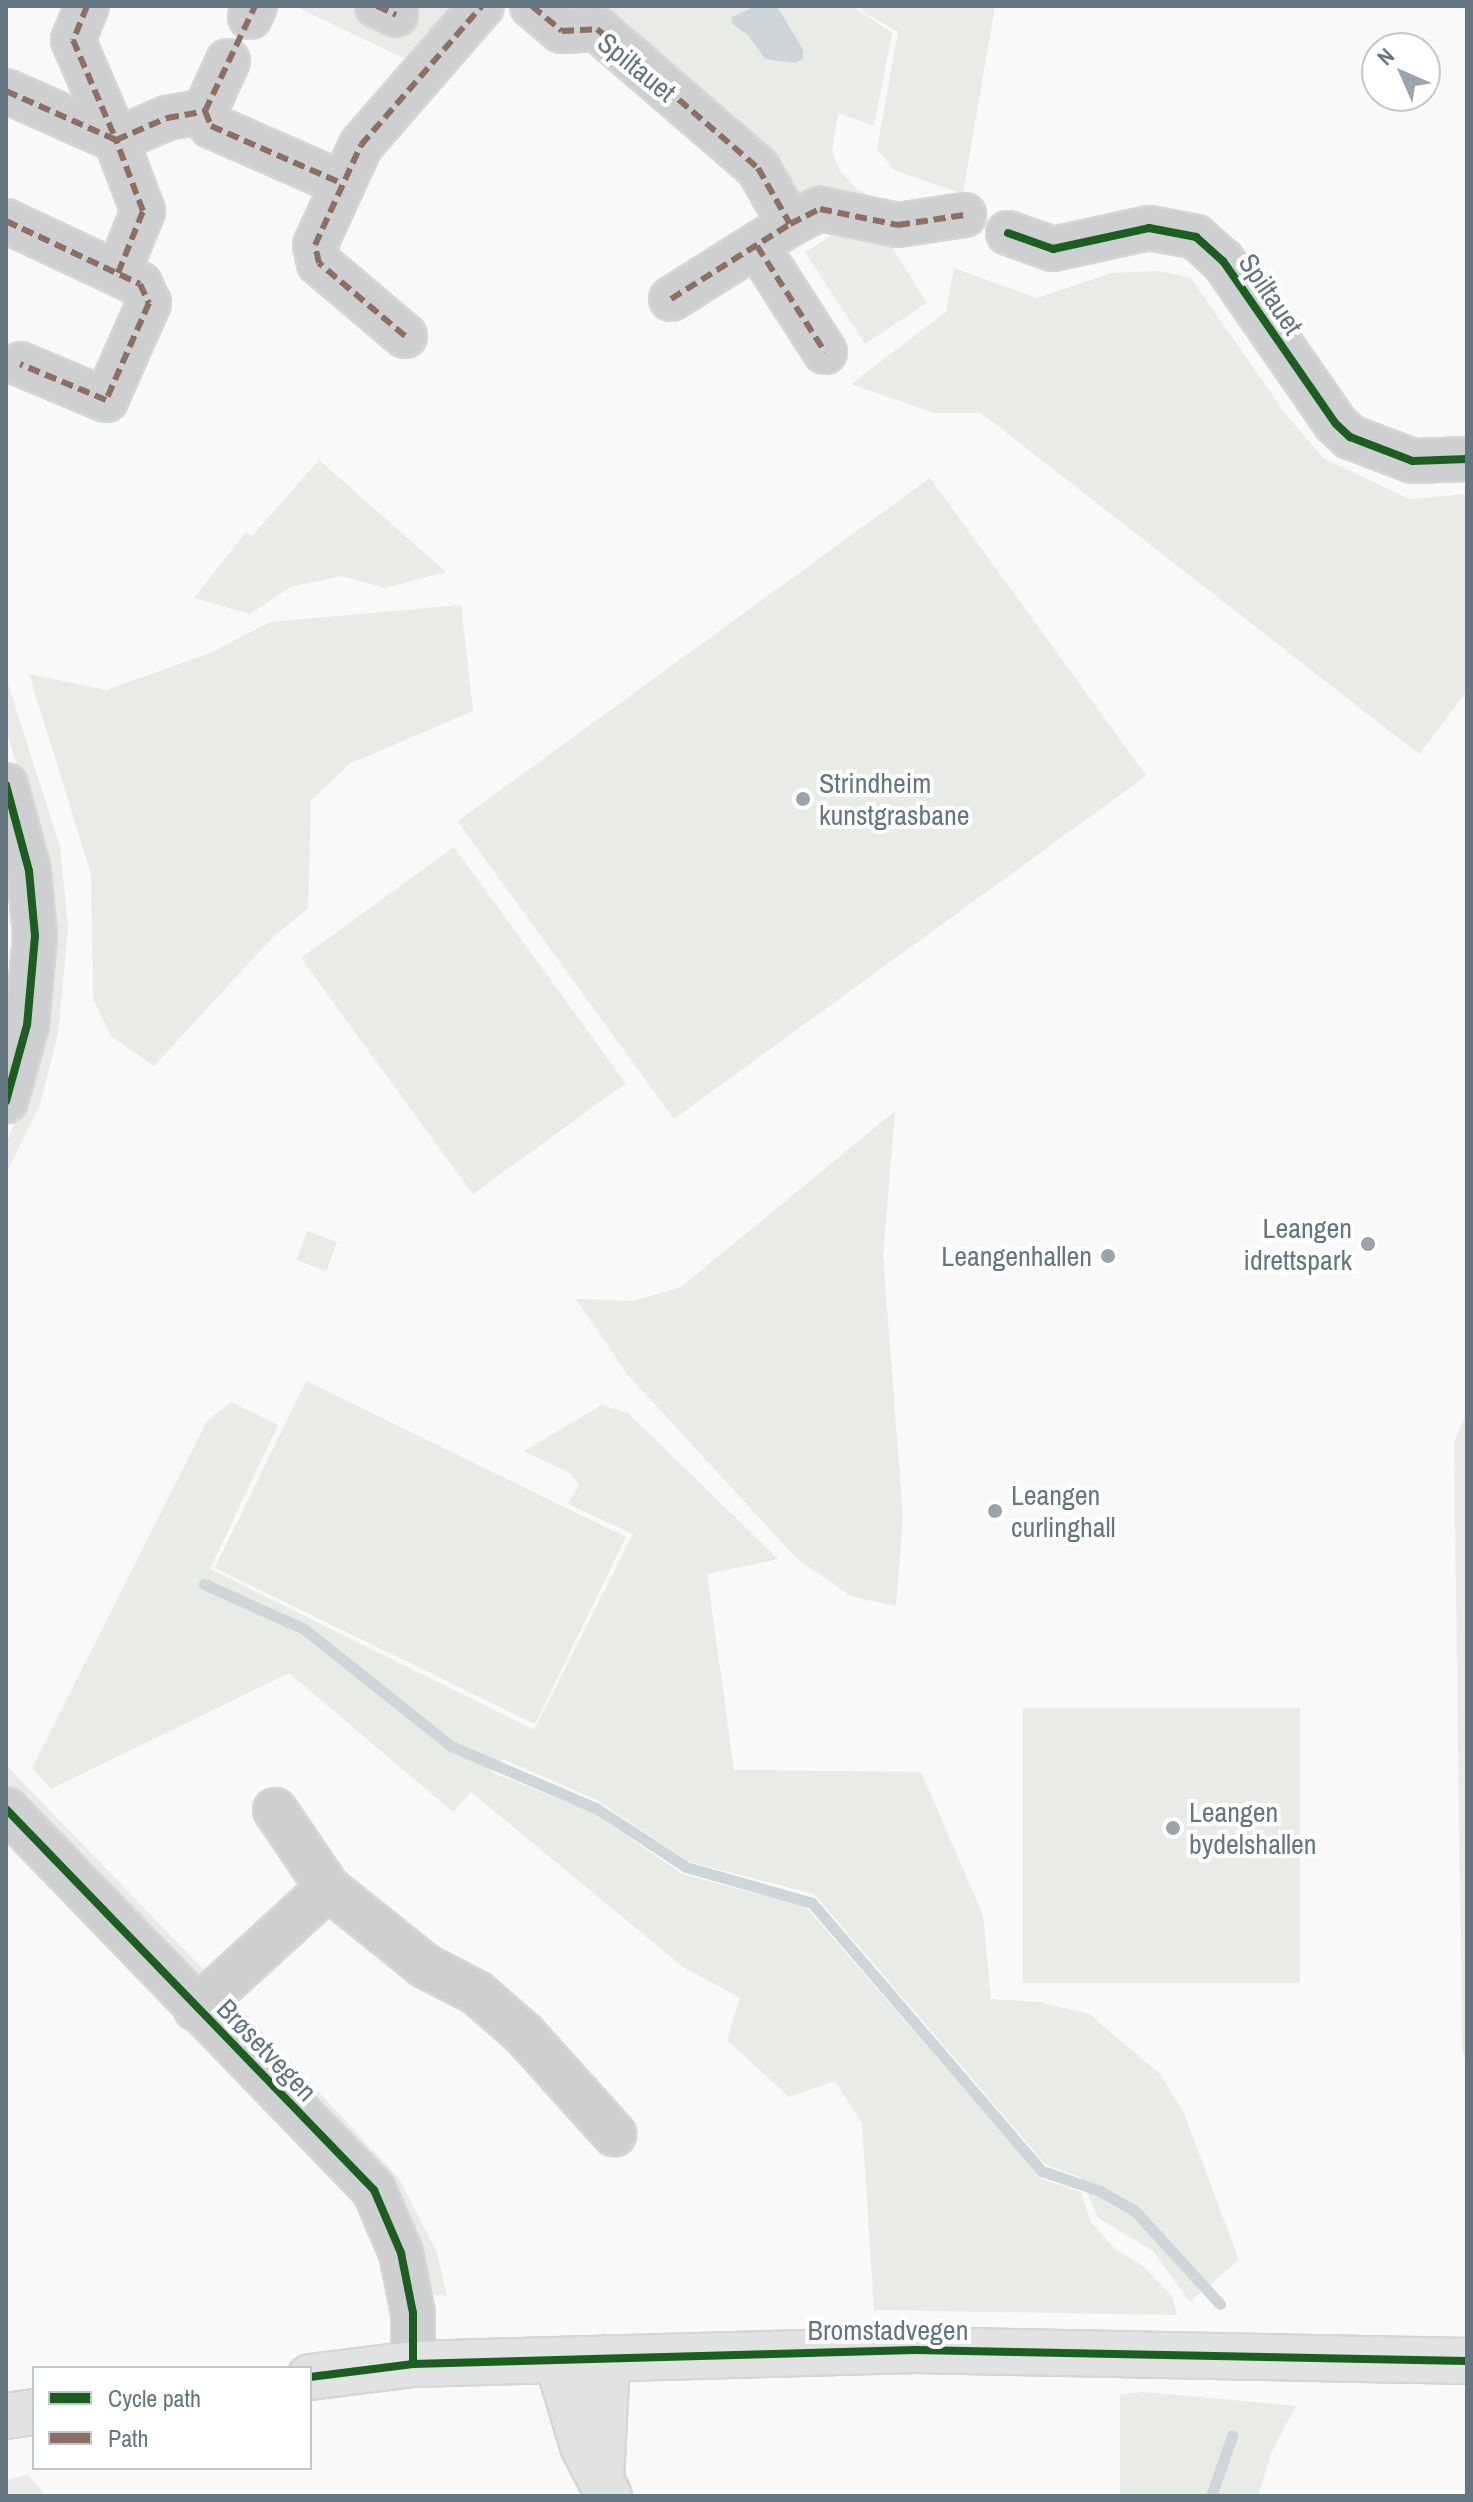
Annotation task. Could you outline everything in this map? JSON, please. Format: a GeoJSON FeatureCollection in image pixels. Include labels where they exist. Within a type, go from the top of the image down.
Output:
{"type":"FeatureCollection","features":[{"type":"Feature","properties":{"kind":"street"},"geometry":{"type":"LineString","coordinates":[[87,6],[73,40],[143,211],[118,273]]}},
{"type":"Feature","properties":{"kind":"street"},"geometry":{"type":"LineString","coordinates":[[405,336],[319,263],[315,245],[361,145],[482,6]]}},
{"type":"Feature","properties":{"kind":"street","name":"Spiltauet"},"geometry":{"type":"LineString","coordinates":[[532,6],[562,31],[597,29],[758,168],[774,235],[825,352]]}},
{"type":"Feature","properties":{"kind":"street"},"geometry":{"type":"LineString","coordinates":[[228,61],[205,111],[211,126],[341,183]]}},
{"type":"Feature","properties":{"kind":"street"},"geometry":{"type":"LineString","coordinates":[[6,91],[116,140],[181,113],[205,111]]}},
{"type":"Feature","properties":{"kind":"street"},"geometry":{"type":"LineString","coordinates":[[671,299],[820,209],[898,225],[964,215]]}},
{"type":"Feature","properties":{"kind":"street"},"geometry":{"type":"LineString","coordinates":[[6,221],[140,284],[149,303],[106,400],[20,364]]}},
{"type":"Feature","properties":{"kind":"street","name":"Spiltauet"},"geometry":{"type":"LineString","coordinates":[[1008,233],[1053,249],[1149,228],[1196,237],[1223,261],[1336,424],[1350,437],[1413,461],[1467,459]]}},
{"type":"Feature","properties":{"kind":"street"},"geometry":{"type":"LineString","coordinates":[[6,785],[29,871],[35,936],[27,1025],[6,1101]]}},
{"type":"Feature","properties":{"kind":"street","name":"Brøsetvegen"},"geometry":{"type":"LineString","coordinates":[[6,1809],[374,2190],[401,2253],[413,2313],[413,2364]]}},
{"type":"Feature","properties":{"kind":"street"},"geometry":{"type":"LineString","coordinates":[[275,1810],[328,1888],[425,1966],[477,1993],[524,2034],[614,2134]]}},
{"type":"Feature","properties":{"kind":"street","name":"Brøsetvegen"},"geometry":{"type":"LineString","coordinates":[[196,2009],[328,1888]]}},
{"type":"Feature","properties":{"kind":"street","name":"Bromstadvegen"},"geometry":{"type":"LineString","coordinates":[[312,2377],[413,2364],[915,2350],[1467,2361]]}},
{"type":"Feature","properties":{"kind":"street"},"geometry":{"type":"LineString","coordinates":[[605,2487],[607,2358]]}},
{"type":"Feature","properties":{"kind":"street"},"geometry":{"type":"LineString","coordinates":[[557,2360],[583,2446],[605,2487]]}},
{"type":"Feature","properties":{"kind":"street"},"geometry":{"type":"LineString","coordinates":[[6,2416],[32,2412]]}},
{"type":"Feature","properties":{"kind":"shaded area"},"geometry":{"type":"Polygon","coordinates":[[[294,6],[461,6],[412,62],[294,6]]]}},
{"type":"Feature","properties":{"kind":"shaded area"},"geometry":{"type":"Polygon","coordinates":[[[553,6],[852,6],[892,33],[874,126],[838,113],[832,152],[840,171],[858,190],[904,212],[791,209],[553,6]]]}},
{"type":"Feature","properties":{"kind":"shaded area"},"geometry":{"type":"Polygon","coordinates":[[[777,6],[803,50],[803,59],[795,63],[765,59],[748,35],[732,24],[732,17],[754,7],[777,6]]]}},
{"type":"Feature","properties":{"kind":"shaded area"},"geometry":{"type":"Polygon","coordinates":[[[863,6],[995,6],[963,194],[894,170],[877,149],[898,32],[862,11],[863,6]]]}},
{"type":"Feature","properties":{"kind":"shaded area"},"geometry":{"type":"Polygon","coordinates":[[[835,233],[887,239],[927,303],[865,344],[805,252],[835,233]]]}},
{"type":"Feature","properties":{"kind":"shaded area"},"geometry":{"type":"Polygon","coordinates":[[[954,268],[1037,298],[1112,273],[1159,271],[1191,278],[1287,416],[1323,458],[1409,499],[1467,494],[1467,691],[1419,754],[981,413],[934,413],[851,384],[946,312],[954,268]]]}},
{"type":"Feature","properties":{"kind":"shaded area"},"geometry":{"type":"Polygon","coordinates":[[[319,460],[446,572],[385,588],[341,576],[290,587],[250,614],[194,598],[246,532],[252,536],[319,460]]]}},
{"type":"Feature","properties":{"kind":"shaded area","name":"Strindheim kunstgrasbane"},"geometry":{"type":"Polygon","coordinates":[[[930,478],[1146,776],[674,1119],[458,821],[930,478]]]}},
{"type":"Feature","properties":{"kind":"shaded area"},"geometry":{"type":"Polygon","coordinates":[[[461,605],[473,711],[349,764],[311,801],[308,908],[272,938],[154,1066],[111,1036],[93,999],[91,874],[29,674],[106,690],[210,653],[270,622],[461,605]]]}},
{"type":"Feature","properties":{"kind":"shaded area"},"geometry":{"type":"Polygon","coordinates":[[[6,677],[60,847],[68,927],[58,1034],[40,1104],[6,1173],[6,1143],[27,1094],[27,798],[6,730],[6,677]]]}},
{"type":"Feature","properties":{"kind":"shaded area"},"geometry":{"type":"Polygon","coordinates":[[[454,847],[626,1083],[473,1194],[301,958],[454,847]]]}},
{"type":"Feature","properties":{"kind":"shaded area"},"geometry":{"type":"Polygon","coordinates":[[[895,1111],[883,1255],[903,1516],[896,1606],[851,1596],[797,1559],[626,1373],[576,1299],[633,1301],[681,1287],[895,1111]]]}},
{"type":"Feature","properties":{"kind":"shaded area"},"geometry":{"type":"Polygon","coordinates":[[[307,1231],[337,1242],[326,1271],[296,1260],[307,1231]]]}},
{"type":"Feature","properties":{"kind":"shaded area"},"geometry":{"type":"Polygon","coordinates":[[[306,1381],[626,1537],[535,1724],[215,1568],[306,1381]]]}},
{"type":"Feature","properties":{"kind":"shaded area"},"geometry":{"type":"Polygon","coordinates":[[[231,1402],[278,1425],[210,1569],[534,1730],[633,1534],[568,1504],[579,1485],[570,1473],[524,1451],[602,1405],[628,1413],[778,1559],[707,1574],[734,1770],[921,1772],[983,1915],[991,1999],[1039,2002],[1089,2014],[1160,2074],[1184,2113],[1239,2260],[1190,2302],[1153,2251],[1098,2218],[1081,2178],[1045,2164],[814,1894],[687,1861],[597,1800],[503,1759],[491,1772],[592,1812],[682,1874],[806,1907],[1042,2179],[1081,2192],[1091,2222],[1115,2249],[1144,2267],[1172,2296],[1177,2315],[874,2310],[862,2123],[835,2081],[789,2097],[727,2040],[740,1998],[683,1967],[471,1792],[453,1812],[289,1673],[51,1789],[32,1768],[207,1421],[231,1402]]]}},
{"type":"Feature","properties":{"kind":"shaded area"},"geometry":{"type":"Polygon","coordinates":[[[1467,1412],[1467,2066],[1462,2049],[1454,1442],[1467,1412]]]}},
{"type":"Feature","properties":{"kind":"shaded area"},"geometry":{"type":"Polygon","coordinates":[[[1023,1708],[1300,1708],[1300,1983],[1023,1983],[1023,1708]]]}},
{"type":"Feature","properties":{"kind":"shaded area"},"geometry":{"type":"Polygon","coordinates":[[[6,1765],[214,1981],[200,1995],[6,1794],[6,1765]]]}},
{"type":"Feature","properties":{"kind":"shaded area"},"geometry":{"type":"Polygon","coordinates":[[[229,1996],[398,2177],[437,2252],[447,2296],[434,2295],[416,2244],[226,2008],[229,1996]]]}},
{"type":"Feature","properties":{"kind":"shaded area"},"geometry":{"type":"Polygon","coordinates":[[[1146,2392],[1296,2406],[1272,2451],[1258,2496],[1120,2496],[1120,2394],[1146,2392]]]}},
{"type":"Feature","properties":{"kind":"shaded area"},"geometry":{"type":"Polygon","coordinates":[[[28,2475],[46,2496],[6,2496],[6,2480],[28,2475]]]}},
{"type":"Feature","properties":{"kind":"waterway"},"geometry":{"type":"LineString","coordinates":[[204,1584],[304,1629],[451,1746],[596,1808],[686,1867],[812,1903],[1042,2171],[1100,2191],[1135,2211],[1220,2304]]}},
{"type":"Feature","properties":{"kind":"waterway"},"geometry":{"type":"LineString","coordinates":[[1211,2496],[1232,2436]]}},
{"type":"Feature","properties":{"kind":"marked path"},"geometry":{"type":"LineString","coordinates":[[87,6],[73,40],[116,140]]}},
{"type":"Feature","properties":{"kind":"marked path"},"geometry":{"type":"LineString","coordinates":[[205,111],[255,6]]}},
{"type":"Feature","properties":{"kind":"marked path"},"geometry":{"type":"LineString","coordinates":[[377,6],[396,15]]}},
{"type":"Feature","properties":{"kind":"marked path"},"geometry":{"type":"LineString","coordinates":[[405,336],[319,263],[315,245],[361,145],[482,6]]}},
{"type":"Feature","properties":{"kind":"marked path"},"geometry":{"type":"LineString","coordinates":[[532,6],[562,31],[597,29],[758,168],[790,224],[820,209],[898,225],[964,215]]}},
{"type":"Feature","properties":{"kind":"marked path"},"geometry":{"type":"LineString","coordinates":[[6,91],[116,140]]}},
{"type":"Feature","properties":{"kind":"marked path"},"geometry":{"type":"LineString","coordinates":[[118,273],[143,211],[116,140],[167,118],[205,111],[211,126],[341,183]]}},
{"type":"Feature","properties":{"kind":"marked path"},"geometry":{"type":"LineString","coordinates":[[6,221],[140,284],[149,303],[106,400],[20,364]]}},
{"type":"Feature","properties":{"kind":"marked path"},"geometry":{"type":"LineString","coordinates":[[671,299],[790,224]]}},
{"type":"Feature","properties":{"kind":"marked path"},"geometry":{"type":"LineString","coordinates":[[757,246],[825,352]]}},
{"type":"Feature","properties":{"kind":"cycle path"},"geometry":{"type":"LineString","coordinates":[[1008,233],[1053,249],[1149,228],[1196,237],[1223,261],[1336,424],[1350,437],[1413,461],[1467,459]]}},
{"type":"Feature","properties":{"kind":"cycle path"},"geometry":{"type":"LineString","coordinates":[[6,785],[29,871],[35,936],[27,1025],[6,1101]]}},
{"type":"Feature","properties":{"kind":"cycle path"},"geometry":{"type":"LineString","coordinates":[[6,1809],[374,2190],[401,2253],[413,2313],[413,2364]]}},
{"type":"Feature","properties":{"kind":"cycle path"},"geometry":{"type":"LineString","coordinates":[[312,2377],[413,2364],[915,2350],[1467,2361]]}},
{"type":"Feature","properties":{"kind":"place","name":"Strindheim kunstgrasbane"},"geometry":{"type":"Point","coordinates":[803,799]}},
{"type":"Feature","properties":{"kind":"place","name":"Leangen idrettspark"},"geometry":{"type":"Point","coordinates":[1368,1244]}},
{"type":"Feature","properties":{"kind":"place","name":"Leangenhallen"},"geometry":{"type":"Point","coordinates":[1108,1256]}},
{"type":"Feature","properties":{"kind":"place","name":"Leangen curlinghall"},"geometry":{"type":"Point","coordinates":[995,1511]}},
{"type":"Feature","properties":{"kind":"place","name":"Leangen bydelshallen"},"geometry":{"type":"Point","coordinates":[1173,1828]}}]}
